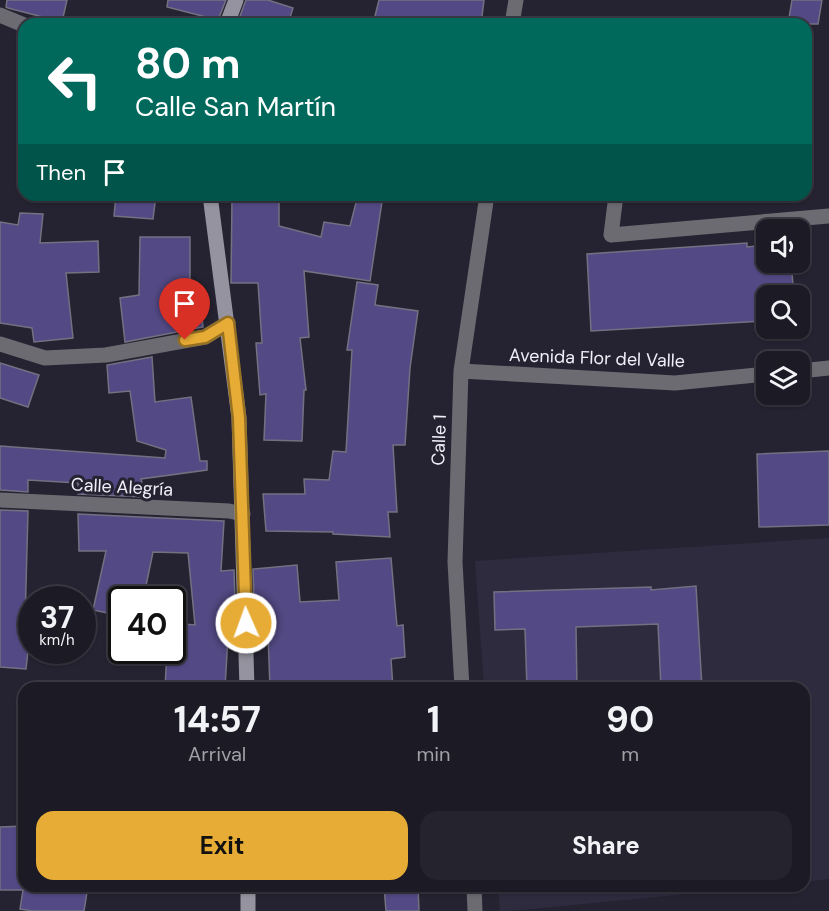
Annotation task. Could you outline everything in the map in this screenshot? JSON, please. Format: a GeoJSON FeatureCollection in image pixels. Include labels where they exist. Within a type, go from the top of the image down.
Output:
{"type":"FeatureCollection","features":[{"type":"Feature","properties":{"kind":"street"},"geometry":{"type":"LineString","coordinates":[[229,18],[236,0]]}},
{"type":"Feature","properties":{"kind":"street"},"geometry":{"type":"LineString","coordinates":[[513,18],[516,0]]}},
{"type":"Feature","properties":{"kind":"street"},"geometry":{"type":"LineString","coordinates":[[0,15],[18,23]]}},
{"type":"Feature","properties":{"kind":"street"},"geometry":{"type":"LineString","coordinates":[[211,201],[239,418],[247,682]]}},
{"type":"Feature","properties":{"kind":"street","name":"Calle 1"},"geometry":{"type":"LineString","coordinates":[[462,682],[455,562],[460,371],[486,201]]}},
{"type":"Feature","properties":{"kind":"street"},"geometry":{"type":"LineString","coordinates":[[615,201],[611,235],[829,216]]}},
{"type":"Feature","properties":{"kind":"street"},"geometry":{"type":"LineString","coordinates":[[0,344],[45,358],[106,355],[205,337],[228,323]]}},
{"type":"Feature","properties":{"kind":"street"},"geometry":{"type":"LineString","coordinates":[[810,370],[829,368]]}},
{"type":"Feature","properties":{"kind":"street","name":"Avenida Flor del Valle"},"geometry":{"type":"LineString","coordinates":[[460,371],[675,383],[756,375]]}},
{"type":"Feature","properties":{"kind":"street","name":"Calle Alegría"},"geometry":{"type":"LineString","coordinates":[[0,500],[229,511],[243,514]]}},
{"type":"Feature","properties":{"kind":"street"},"geometry":{"type":"LineString","coordinates":[[248,892],[248,911]]}},
{"type":"Feature","properties":{"kind":"street"},"geometry":{"type":"LineString","coordinates":[[474,892],[475,911]]}},
{"type":"Feature","properties":{"kind":"shaded area"},"geometry":{"type":"Polygon","coordinates":[[[829,538],[829,879],[810,881],[810,682],[484,682],[475,561],[829,538]]]}},
{"type":"Feature","properties":{"kind":"shaded area"},"geometry":{"type":"Polygon","coordinates":[[[498,892],[706,892],[512,911],[500,911],[498,892]]]}},
{"type":"Feature","properties":{"kind":"building"},"geometry":{"type":"Polygon","coordinates":[[[7,0],[67,0],[63,18],[47,18],[6,7],[7,0]]]}},
{"type":"Feature","properties":{"kind":"building"},"geometry":{"type":"Polygon","coordinates":[[[168,0],[226,0],[219,18],[167,7],[168,0]]]}},
{"type":"Feature","properties":{"kind":"building"},"geometry":{"type":"Polygon","coordinates":[[[246,0],[268,0],[293,8],[290,18],[239,18],[246,0]]]}},
{"type":"Feature","properties":{"kind":"building"},"geometry":{"type":"Polygon","coordinates":[[[379,0],[484,0],[482,18],[374,18],[379,0]]]}},
{"type":"Feature","properties":{"kind":"building"},"geometry":{"type":"Polygon","coordinates":[[[792,0],[822,0],[818,24],[812,24],[812,18],[789,18],[792,0]]]}},
{"type":"Feature","properties":{"kind":"building"},"geometry":{"type":"Polygon","coordinates":[[[115,201],[155,201],[153,219],[114,216],[115,201]]]}},
{"type":"Feature","properties":{"kind":"building"},"geometry":{"type":"Polygon","coordinates":[[[232,201],[279,201],[279,226],[321,237],[324,222],[350,226],[356,201],[382,201],[370,281],[304,271],[309,337],[300,338],[306,390],[304,390],[302,441],[264,440],[266,394],[260,395],[256,343],[262,343],[258,283],[231,283],[232,201]]]}},
{"type":"Feature","properties":{"kind":"building"},"geometry":{"type":"Polygon","coordinates":[[[20,213],[43,214],[40,243],[98,241],[99,272],[66,273],[73,338],[34,342],[32,328],[0,323],[0,222],[18,225],[20,213]]]}},
{"type":"Feature","properties":{"kind":"building"},"geometry":{"type":"Polygon","coordinates":[[[140,237],[190,237],[190,289],[199,288],[203,327],[125,342],[120,298],[139,295],[140,237]]]}},
{"type":"Feature","properties":{"kind":"building"},"geometry":{"type":"Polygon","coordinates":[[[747,243],[747,247],[756,246],[756,273],[792,273],[793,285],[756,285],[756,322],[591,331],[587,254],[747,243]]]}},
{"type":"Feature","properties":{"kind":"building"},"geometry":{"type":"Polygon","coordinates":[[[357,282],[378,285],[375,305],[418,311],[410,368],[405,445],[393,445],[397,512],[388,512],[390,537],[333,534],[333,532],[266,531],[263,494],[305,494],[304,479],[329,480],[333,451],[346,452],[352,350],[347,350],[357,282]]]}},
{"type":"Feature","properties":{"kind":"building"},"geometry":{"type":"Polygon","coordinates":[[[152,357],[155,402],[191,397],[200,461],[207,461],[207,470],[141,479],[145,497],[78,494],[78,483],[28,480],[28,492],[0,490],[0,446],[165,458],[166,450],[137,441],[130,391],[109,393],[107,365],[152,357]]]}},
{"type":"Feature","properties":{"kind":"building"},"geometry":{"type":"Polygon","coordinates":[[[0,363],[39,375],[28,407],[0,398],[0,363]]]}},
{"type":"Feature","properties":{"kind":"building"},"geometry":{"type":"Polygon","coordinates":[[[829,451],[829,525],[759,527],[757,454],[829,451]]]}},
{"type":"Feature","properties":{"kind":"building"},"geometry":{"type":"Polygon","coordinates":[[[0,510],[28,511],[26,586],[18,586],[18,664],[27,664],[26,669],[0,667],[0,510]]]}},
{"type":"Feature","properties":{"kind":"building"},"geometry":{"type":"Polygon","coordinates":[[[78,514],[224,521],[221,571],[234,570],[236,636],[228,636],[225,682],[165,682],[166,664],[186,664],[186,624],[195,625],[188,553],[153,552],[146,586],[108,586],[108,613],[96,611],[96,596],[106,551],[79,551],[78,514]]]}},
{"type":"Feature","properties":{"kind":"building"},"geometry":{"type":"Polygon","coordinates":[[[391,558],[397,626],[403,625],[405,657],[391,659],[393,682],[270,682],[268,634],[255,635],[253,569],[297,565],[300,602],[339,600],[336,562],[391,558]]]}},
{"type":"Feature","properties":{"kind":"building"},"geometry":{"type":"Polygon","coordinates":[[[696,586],[702,682],[661,682],[658,624],[576,627],[577,682],[527,682],[525,629],[495,630],[494,592],[651,587],[651,590],[696,586]]]}},
{"type":"Feature","properties":{"kind":"building"},"geometry":{"type":"Polygon","coordinates":[[[18,826],[18,890],[0,890],[0,827],[18,826]]]}},
{"type":"Feature","properties":{"kind":"building"},"geometry":{"type":"Polygon","coordinates":[[[23,892],[87,892],[84,911],[20,909],[23,892]]]}},
{"type":"Feature","properties":{"kind":"building"},"geometry":{"type":"Polygon","coordinates":[[[384,892],[418,892],[419,911],[386,911],[384,892]]]}},
{"type":"Feature","properties":{"kind":"route"},"geometry":{"type":"LineString","coordinates":[[185,340],[205,337],[228,323],[239,418],[246,623]]}}]}
